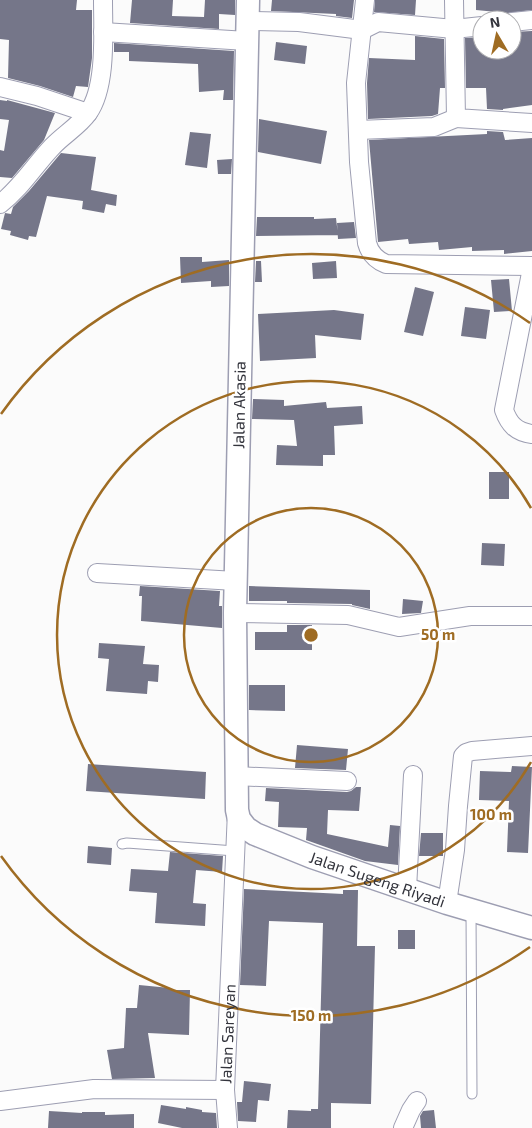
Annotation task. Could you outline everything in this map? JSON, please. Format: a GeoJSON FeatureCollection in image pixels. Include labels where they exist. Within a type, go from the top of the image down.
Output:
{"type":"FeatureCollection","features":[{"type":"Feature","properties":{"kind":"street"},"geometry":{"type":"LineString","coordinates":[[0,204],[14,194],[52,146],[88,113],[102,72],[103,0]]}},
{"type":"Feature","properties":{"kind":"street"},"geometry":{"type":"LineString","coordinates":[[365,0],[356,83],[359,162],[367,242],[370,250],[374,256],[386,264],[532,267],[504,410],[507,420],[513,427],[532,434]]}},
{"type":"Feature","properties":{"kind":"street"},"geometry":{"type":"LineString","coordinates":[[454,0],[456,118]]}},
{"type":"Feature","properties":{"kind":"street"},"geometry":{"type":"LineString","coordinates":[[103,32],[247,21],[298,22],[362,30],[378,22],[454,29],[472,27]]}},
{"type":"Feature","properties":{"kind":"street","name":"Jalan Akasia"},"geometry":{"type":"LineString","coordinates":[[237,810],[236,582],[247,21]]}},
{"type":"Feature","properties":{"kind":"street"},"geometry":{"type":"LineString","coordinates":[[0,87],[37,96],[88,113]]}},
{"type":"Feature","properties":{"kind":"street"},"geometry":{"type":"LineString","coordinates":[[358,130],[434,127],[456,118],[532,123]]}},
{"type":"Feature","properties":{"kind":"street"},"geometry":{"type":"LineString","coordinates":[[97,573],[236,582]]}},
{"type":"Feature","properties":{"kind":"street"},"geometry":{"type":"LineString","coordinates":[[236,613],[348,615],[399,626],[470,616],[532,616]]}},
{"type":"Feature","properties":{"kind":"street"},"geometry":{"type":"LineString","coordinates":[[446,903],[456,850],[459,789],[463,756],[472,751],[532,746]]}},
{"type":"Feature","properties":{"kind":"street"},"geometry":{"type":"LineString","coordinates":[[407,889],[413,775]]}},
{"type":"Feature","properties":{"kind":"street"},"geometry":{"type":"LineString","coordinates":[[236,776],[347,780]]}},
{"type":"Feature","properties":{"kind":"street","name":"Jalan Sugeng Riyadi"},"geometry":{"type":"LineString","coordinates":[[237,810],[246,828],[255,834],[312,857],[446,903],[532,928]]}},
{"type":"Feature","properties":{"kind":"street","name":"Jalan Sareyan"},"geometry":{"type":"LineString","coordinates":[[0,1101],[94,1089],[225,1090],[237,810]]}},
{"type":"Feature","properties":{"kind":"street"},"geometry":{"type":"LineString","coordinates":[[225,1090],[228,1128]]}},
{"type":"Feature","properties":{"kind":"street"},"geometry":{"type":"LineString","coordinates":[[403,1128],[411,1110],[418,1102]]}},
{"type":"Feature","properties":{"kind":"lane"},"geometry":{"type":"LineString","coordinates":[[122,844],[235,851]]}},
{"type":"Feature","properties":{"kind":"lane"},"geometry":{"type":"LineString","coordinates":[[471,910],[472,1094]]}},
{"type":"Feature","properties":{"kind":"building"},"geometry":{"type":"Polygon","coordinates":[[[0,0],[77,0],[76,10],[92,10],[92,58],[88,87],[76,86],[73,97],[8,78],[9,40],[0,39],[0,0]]]}},
{"type":"Feature","properties":{"kind":"building"},"geometry":{"type":"Polygon","coordinates":[[[132,0],[173,0],[172,16],[204,17],[205,0],[235,0],[235,15],[219,14],[219,29],[130,23],[132,0]]]}},
{"type":"Feature","properties":{"kind":"building"},"geometry":{"type":"Polygon","coordinates":[[[272,0],[354,0],[352,18],[336,16],[336,14],[271,11],[272,0]]]}},
{"type":"Feature","properties":{"kind":"building"},"geometry":{"type":"Polygon","coordinates":[[[375,0],[416,0],[415,15],[374,12],[375,0]]]}},
{"type":"Feature","properties":{"kind":"building"},"geometry":{"type":"Polygon","coordinates":[[[476,0],[532,0],[532,10],[476,10],[476,0]]]}},
{"type":"Feature","properties":{"kind":"building"},"geometry":{"type":"Polygon","coordinates":[[[532,31],[532,105],[503,110],[487,109],[486,88],[466,88],[465,38],[472,38],[472,60],[522,60],[522,32],[532,31]]]}},
{"type":"Feature","properties":{"kind":"building"},"geometry":{"type":"Polygon","coordinates":[[[415,36],[444,39],[445,88],[440,88],[438,114],[432,116],[368,119],[367,83],[369,58],[415,60],[415,36]]]}},
{"type":"Feature","properties":{"kind":"building"},"geometry":{"type":"Polygon","coordinates":[[[276,42],[307,46],[305,64],[274,60],[276,42]]]}},
{"type":"Feature","properties":{"kind":"building"},"geometry":{"type":"Polygon","coordinates":[[[114,43],[234,51],[233,100],[223,100],[224,90],[199,92],[198,64],[129,61],[129,52],[114,52],[114,43]]]}},
{"type":"Feature","properties":{"kind":"building"},"geometry":{"type":"Polygon","coordinates":[[[0,100],[7,100],[55,113],[44,140],[12,178],[0,177],[0,150],[4,151],[9,120],[0,119],[0,100]]]}},
{"type":"Feature","properties":{"kind":"building"},"geometry":{"type":"Polygon","coordinates":[[[259,119],[327,131],[321,164],[258,152],[259,119]]]}},
{"type":"Feature","properties":{"kind":"building"},"geometry":{"type":"Polygon","coordinates":[[[487,131],[503,132],[505,140],[532,138],[532,251],[504,254],[504,250],[472,251],[472,247],[439,250],[438,242],[409,244],[408,239],[378,242],[369,140],[487,134],[487,131]]]}},
{"type":"Feature","properties":{"kind":"building"},"geometry":{"type":"Polygon","coordinates":[[[190,132],[211,134],[207,168],[185,165],[190,132]]]}},
{"type":"Feature","properties":{"kind":"building"},"geometry":{"type":"Polygon","coordinates":[[[61,153],[96,157],[91,190],[117,195],[116,206],[106,204],[104,213],[82,209],[83,201],[47,196],[36,237],[29,236],[28,240],[10,235],[11,231],[1,229],[5,213],[11,214],[13,207],[61,153]]]}},
{"type":"Feature","properties":{"kind":"building"},"geometry":{"type":"Polygon","coordinates":[[[232,159],[231,174],[218,174],[217,160],[232,159]]]}},
{"type":"Feature","properties":{"kind":"building"},"geometry":{"type":"Polygon","coordinates":[[[257,217],[336,218],[338,235],[256,236],[257,217]]]}},
{"type":"Feature","properties":{"kind":"building"},"geometry":{"type":"Polygon","coordinates":[[[354,222],[356,238],[338,239],[337,223],[354,222]]]}},
{"type":"Feature","properties":{"kind":"building"},"geometry":{"type":"Polygon","coordinates":[[[180,257],[202,257],[202,262],[229,260],[229,286],[211,287],[211,281],[181,283],[180,257]]]}},
{"type":"Feature","properties":{"kind":"building"},"geometry":{"type":"Polygon","coordinates":[[[256,261],[261,261],[262,282],[255,282],[256,261]]]}},
{"type":"Feature","properties":{"kind":"building"},"geometry":{"type":"Polygon","coordinates":[[[336,261],[337,278],[313,279],[312,263],[336,261]]]}},
{"type":"Feature","properties":{"kind":"building"},"geometry":{"type":"Polygon","coordinates":[[[509,279],[512,311],[494,312],[491,280],[509,279]]]}},
{"type":"Feature","properties":{"kind":"building"},"geometry":{"type":"Polygon","coordinates":[[[415,287],[434,292],[423,336],[404,332],[415,287]]]}},
{"type":"Feature","properties":{"kind":"building"},"geometry":{"type":"Polygon","coordinates":[[[465,307],[490,310],[486,339],[461,336],[465,307]]]}},
{"type":"Feature","properties":{"kind":"building"},"geometry":{"type":"Polygon","coordinates":[[[334,310],[364,314],[361,340],[315,335],[316,358],[260,361],[258,314],[334,310]]]}},
{"type":"Feature","properties":{"kind":"building"},"geometry":{"type":"Polygon","coordinates":[[[253,399],[284,400],[284,406],[326,402],[327,408],[362,406],[363,424],[334,426],[335,455],[323,455],[323,466],[276,465],[277,445],[297,446],[294,420],[252,419],[253,399]]]}},
{"type":"Feature","properties":{"kind":"building"},"geometry":{"type":"Polygon","coordinates":[[[489,472],[509,472],[509,499],[489,499],[489,472]]]}},
{"type":"Feature","properties":{"kind":"building"},"geometry":{"type":"Polygon","coordinates":[[[482,543],[505,544],[504,566],[481,565],[482,543]]]}},
{"type":"Feature","properties":{"kind":"building"},"geometry":{"type":"Polygon","coordinates":[[[140,586],[220,591],[219,606],[222,606],[222,628],[141,621],[142,596],[139,596],[140,586]]]}},
{"type":"Feature","properties":{"kind":"building"},"geometry":{"type":"Polygon","coordinates":[[[249,586],[370,590],[370,609],[352,604],[249,601],[249,586]]]}},
{"type":"Feature","properties":{"kind":"building"},"geometry":{"type":"Polygon","coordinates":[[[403,599],[423,601],[421,613],[402,614],[403,599]]]}},
{"type":"Feature","properties":{"kind":"building"},"geometry":{"type":"Polygon","coordinates":[[[287,625],[312,625],[312,650],[255,650],[255,632],[287,632],[287,625]]]}},
{"type":"Feature","properties":{"kind":"building"},"geometry":{"type":"Polygon","coordinates":[[[99,643],[145,646],[143,664],[159,665],[158,682],[148,681],[147,694],[106,691],[109,659],[98,658],[99,643]]]}},
{"type":"Feature","properties":{"kind":"building"},"geometry":{"type":"Polygon","coordinates":[[[249,685],[285,685],[285,711],[249,710],[249,685]]]}},
{"type":"Feature","properties":{"kind":"building"},"geometry":{"type":"Polygon","coordinates":[[[297,745],[348,749],[346,770],[295,768],[297,745]]]}},
{"type":"Feature","properties":{"kind":"building"},"geometry":{"type":"Polygon","coordinates":[[[88,764],[206,772],[205,799],[86,791],[88,764]]]}},
{"type":"Feature","properties":{"kind":"building"},"geometry":{"type":"Polygon","coordinates":[[[512,766],[532,767],[528,853],[507,852],[509,801],[479,800],[480,771],[511,772],[512,766]]]}},
{"type":"Feature","properties":{"kind":"building"},"geometry":{"type":"Polygon","coordinates":[[[356,787],[361,787],[359,811],[328,810],[327,834],[388,847],[390,825],[400,826],[398,865],[365,861],[306,840],[307,828],[278,827],[279,802],[265,801],[266,788],[347,792],[356,787]]]}},
{"type":"Feature","properties":{"kind":"building"},"geometry":{"type":"Polygon","coordinates":[[[421,833],[443,833],[443,856],[419,856],[421,833]]]}},
{"type":"Feature","properties":{"kind":"building"},"geometry":{"type":"Polygon","coordinates":[[[88,846],[112,848],[111,865],[87,863],[88,846]]]}},
{"type":"Feature","properties":{"kind":"building"},"geometry":{"type":"Polygon","coordinates":[[[170,852],[223,856],[222,872],[196,870],[193,903],[206,904],[205,926],[155,923],[157,893],[129,891],[131,869],[168,871],[170,852]]]}},
{"type":"Feature","properties":{"kind":"building"},"geometry":{"type":"Polygon","coordinates":[[[244,889],[343,894],[343,890],[358,890],[357,946],[375,946],[371,1104],[331,1103],[331,1128],[287,1128],[288,1110],[311,1111],[311,1109],[318,1109],[323,923],[269,921],[266,986],[240,985],[244,889]]]}},
{"type":"Feature","properties":{"kind":"building"},"geometry":{"type":"Polygon","coordinates":[[[398,930],[415,930],[415,949],[398,949],[398,930]]]}},
{"type":"Feature","properties":{"kind":"building"},"geometry":{"type":"Polygon","coordinates":[[[139,985],[170,988],[170,990],[190,990],[189,1035],[148,1033],[155,1078],[112,1079],[107,1050],[124,1048],[126,1008],[137,1008],[139,985]]]}},
{"type":"Feature","properties":{"kind":"building"},"geometry":{"type":"Polygon","coordinates":[[[244,1081],[271,1084],[269,1101],[258,1100],[256,1122],[238,1121],[237,1102],[242,1102],[244,1081]]]}},
{"type":"Feature","properties":{"kind":"building"},"geometry":{"type":"Polygon","coordinates":[[[161,1105],[186,1109],[186,1107],[202,1110],[202,1112],[216,1113],[217,1128],[182,1128],[158,1123],[161,1105]]]}},
{"type":"Feature","properties":{"kind":"building"},"geometry":{"type":"Polygon","coordinates":[[[434,1110],[436,1128],[421,1128],[420,1116],[423,1111],[434,1110]]]}},
{"type":"Feature","properties":{"kind":"building"},"geometry":{"type":"Polygon","coordinates":[[[49,1111],[105,1112],[105,1115],[134,1114],[134,1128],[48,1128],[49,1111]]]}}]}
